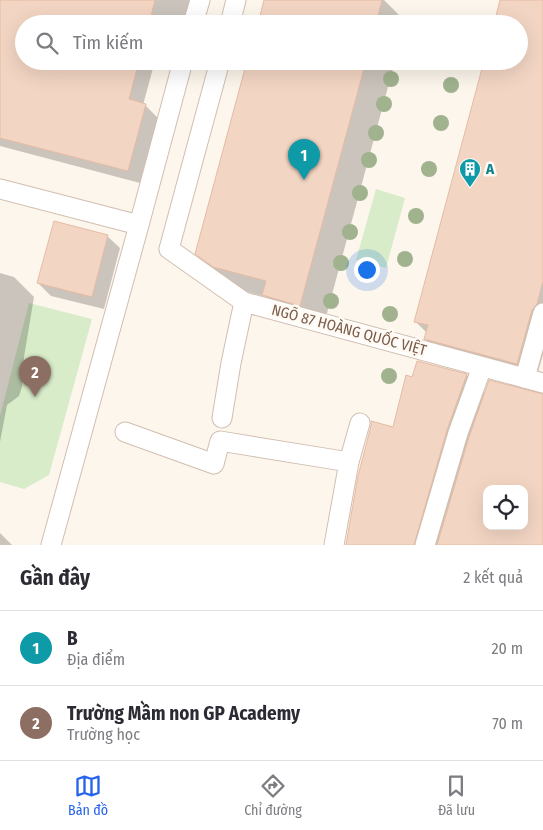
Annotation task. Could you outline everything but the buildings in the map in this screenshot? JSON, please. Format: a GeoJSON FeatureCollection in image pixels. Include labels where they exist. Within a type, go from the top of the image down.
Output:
{"type":"FeatureCollection","features":[{"type":"Feature","properties":{"kind":"lane"},"geometry":{"type":"LineString","coordinates":[[196,15],[200,0]]}},
{"type":"Feature","properties":{"kind":"lane"},"geometry":{"type":"LineString","coordinates":[[232,15],[236,0]]}},
{"type":"Feature","properties":{"kind":"lane"},"geometry":{"type":"LineString","coordinates":[[51,545],[140,225],[181,70]]}},
{"type":"Feature","properties":{"kind":"lane","name":"NGÕ 87 HOÀNG QUỐC VIỆT"},"geometry":{"type":"LineString","coordinates":[[218,70],[169,249],[244,302],[534,381]]}},
{"type":"Feature","properties":{"kind":"lane"},"geometry":{"type":"LineString","coordinates":[[0,189],[140,225]]}},
{"type":"Feature","properties":{"kind":"lane"},"geometry":{"type":"LineString","coordinates":[[222,418],[244,302]]}},
{"type":"Feature","properties":{"kind":"lane"},"geometry":{"type":"LineString","coordinates":[[534,381],[543,313]]}},
{"type":"Feature","properties":{"kind":"lane"},"geometry":{"type":"LineString","coordinates":[[425,545],[458,433],[482,367]]}},
{"type":"Feature","properties":{"kind":"lane"},"geometry":{"type":"LineString","coordinates":[[334,545],[349,462],[360,423]]}},
{"type":"Feature","properties":{"kind":"lane"},"geometry":{"type":"LineString","coordinates":[[125,432],[214,464],[220,441],[349,462]]}},
{"type":"Feature","properties":{"kind":"green space"},"geometry":{"type":"Polygon","coordinates":[[[376,189],[405,198],[386,268],[356,260],[376,189]]]}},
{"type":"Feature","properties":{"kind":"green space"},"geometry":{"type":"Polygon","coordinates":[[[29,303],[92,319],[49,475],[24,489],[0,482],[0,416],[29,303]]]}},
{"type":"Feature","properties":{"kind":"place","name":"B"},"geometry":{"type":"Point","coordinates":[304,180]}},
{"type":"Feature","properties":{"kind":"place","name":"A"},"geometry":{"type":"Point","coordinates":[470,188]}},
{"type":"Feature","properties":{"kind":"place","name":"Trường Mầm non GP Academy"},"geometry":{"type":"Point","coordinates":[35,397]}}]}
